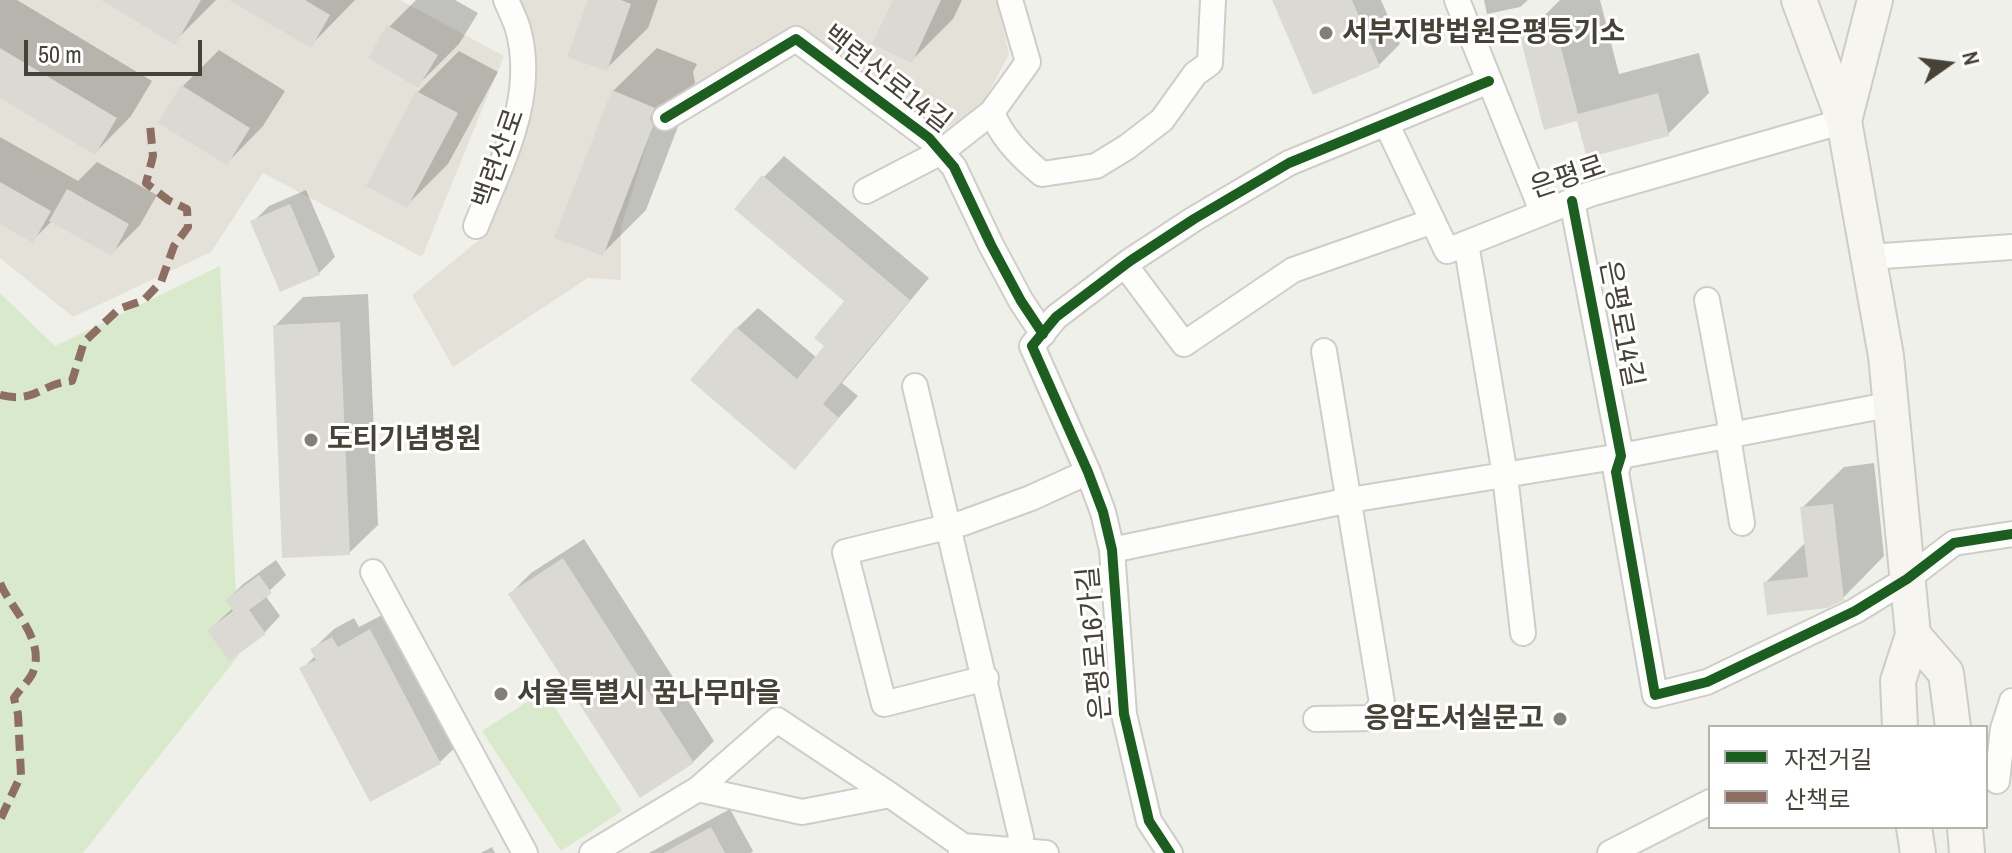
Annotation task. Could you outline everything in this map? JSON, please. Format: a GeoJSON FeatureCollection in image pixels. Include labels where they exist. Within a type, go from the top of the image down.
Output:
{"type":"FeatureCollection","features":[{"type":"Feature","properties":{"kind":"main road"},"geometry":{"type":"LineString","coordinates":[[1799,0],[1844,121],[1893,404],[1913,635],[1898,681],[1900,725]]}},
{"type":"Feature","properties":{"kind":"main road"},"geometry":{"type":"LineString","coordinates":[[1844,121],[1875,0]]}},
{"type":"Feature","properties":{"kind":"main road"},"geometry":{"type":"LineString","coordinates":[[1913,635],[1946,673],[1953,725]]}},
{"type":"Feature","properties":{"kind":"main road"},"geometry":{"type":"LineString","coordinates":[[1914,829],[1918,853]]}},
{"type":"Feature","properties":{"kind":"main road"},"geometry":{"type":"LineString","coordinates":[[1965,829],[1967,853]]}},
{"type":"Feature","properties":{"kind":"street","name":"백련산로"},"geometry":{"type":"LineString","coordinates":[[476,226],[516,128],[524,81],[518,29],[506,0]]}},
{"type":"Feature","properties":{"kind":"street"},"geometry":{"type":"LineString","coordinates":[[866,191],[941,152],[992,112],[1028,62],[1010,0]]}},
{"type":"Feature","properties":{"kind":"street"},"geometry":{"type":"LineString","coordinates":[[992,112],[997,127],[1027,162],[1042,174],[1096,166],[1162,120],[1195,74],[1210,63],[1213,0]]}},
{"type":"Feature","properties":{"kind":"street"},"geometry":{"type":"LineString","coordinates":[[1457,0],[1542,211]]}},
{"type":"Feature","properties":{"kind":"street","name":"백련산로14길"},"geometry":{"type":"LineString","coordinates":[[665,118],[796,39],[929,138],[954,167],[991,245],[1043,334]]}},
{"type":"Feature","properties":{"kind":"street"},"geometry":{"type":"LineString","coordinates":[[986,678],[884,704],[845,552],[949,527],[1031,498],[1088,472],[1032,346],[1056,317],[1125,265],[1194,219],[1289,163],[1489,81]]}},
{"type":"Feature","properties":{"kind":"street","name":"은평로"},"geometry":{"type":"LineString","coordinates":[[1466,243],[1572,201],[1844,121]]}},
{"type":"Feature","properties":{"kind":"street"},"geometry":{"type":"LineString","coordinates":[[1386,123],[1447,251],[1466,243],[1505,475],[1523,633]]}},
{"type":"Feature","properties":{"kind":"street","name":"은평로14길"},"geometry":{"type":"LineString","coordinates":[[1572,201],[1621,456]]}},
{"type":"Feature","properties":{"kind":"street"},"geometry":{"type":"LineString","coordinates":[[1125,265],[1184,344],[1293,270],[1433,221]]}},
{"type":"Feature","properties":{"kind":"street"},"geometry":{"type":"LineString","coordinates":[[1869,257],[2012,247]]}},
{"type":"Feature","properties":{"kind":"street"},"geometry":{"type":"LineString","coordinates":[[1707,300],[1730,423],[1728,437],[1742,523]]}},
{"type":"Feature","properties":{"kind":"street"},"geometry":{"type":"LineString","coordinates":[[1316,719],[1373,718],[1382,703],[1324,351]]}},
{"type":"Feature","properties":{"kind":"street"},"geometry":{"type":"LineString","coordinates":[[915,386],[986,678],[1021,837],[1020,851]]}},
{"type":"Feature","properties":{"kind":"street"},"geometry":{"type":"LineString","coordinates":[[1112,550],[1350,500],[1621,456],[1893,404]]}},
{"type":"Feature","properties":{"kind":"street"},"geometry":{"type":"LineString","coordinates":[[1621,456],[1616,472],[1655,695],[1707,682],[1855,611],[1907,579],[1954,543],[2012,534]]}},
{"type":"Feature","properties":{"kind":"street","name":"은평로16가길"},"geometry":{"type":"LineString","coordinates":[[1088,472],[1103,512],[1112,550],[1124,714],[1149,821],[1170,853]]}},
{"type":"Feature","properties":{"kind":"street"},"geometry":{"type":"LineString","coordinates":[[373,572],[525,853]]}},
{"type":"Feature","properties":{"kind":"street"},"geometry":{"type":"LineString","coordinates":[[1998,781],[2003,729],[2012,701]]}},
{"type":"Feature","properties":{"kind":"street"},"geometry":{"type":"LineString","coordinates":[[592,853],[698,789],[777,720],[890,795],[962,850],[1046,853]]}},
{"type":"Feature","properties":{"kind":"street"},"geometry":{"type":"LineString","coordinates":[[698,789],[802,812],[890,795]]}},
{"type":"Feature","properties":{"kind":"street"},"geometry":{"type":"LineString","coordinates":[[1610,853],[1708,803]]}},
{"type":"Feature","properties":{"kind":"shaded area"},"geometry":{"type":"Polygon","coordinates":[[[0,0],[400,0],[504,56],[422,257],[263,173],[211,252],[73,317],[0,258],[0,0]]]}},
{"type":"Feature","properties":{"kind":"shaded area"},"geometry":{"type":"Polygon","coordinates":[[[514,0],[997,0],[1009,54],[980,109],[939,132],[798,25],[658,108],[621,228],[621,280],[588,278],[453,367],[412,295],[485,235],[530,115],[535,48],[514,0]]]}},
{"type":"Feature","properties":{"kind":"green space"},"geometry":{"type":"Polygon","coordinates":[[[220,266],[239,655],[83,853],[0,853],[0,293],[55,346],[220,266]]]}},
{"type":"Feature","properties":{"kind":"green space"},"geometry":{"type":"Polygon","coordinates":[[[544,691],[622,811],[561,851],[482,731],[544,691]]]}},
{"type":"Feature","properties":{"kind":"building"},"geometry":{"type":"Polygon","coordinates":[[[101,0],[201,0],[175,45],[101,0]]]}},
{"type":"Feature","properties":{"kind":"building"},"geometry":{"type":"Polygon","coordinates":[[[229,0],[305,0],[330,15],[311,48],[229,0]]]}},
{"type":"Feature","properties":{"kind":"building"},"geometry":{"type":"Polygon","coordinates":[[[588,0],[621,0],[631,4],[607,71],[567,57],[588,0]]]}},
{"type":"Feature","properties":{"kind":"building"},"geometry":{"type":"Polygon","coordinates":[[[893,0],[941,0],[912,63],[872,44],[893,0]]]}},
{"type":"Feature","properties":{"kind":"building","name":"서부지방법원은평등기소"},"geometry":{"type":"Polygon","coordinates":[[[1272,0],[1352,0],[1380,67],[1313,95],[1272,0]]]}},
{"type":"Feature","properties":{"kind":"building"},"geometry":{"type":"Polygon","coordinates":[[[387,25],[438,55],[418,88],[368,58],[387,25]]]}},
{"type":"Feature","properties":{"kind":"building"},"geometry":{"type":"Polygon","coordinates":[[[1556,28],[1578,114],[1658,93],[1669,136],[1587,158],[1577,121],[1544,130],[1520,37],[1556,28]]]}},
{"type":"Feature","properties":{"kind":"building"},"geometry":{"type":"Polygon","coordinates":[[[0,48],[117,118],[95,155],[0,98],[0,48]]]}},
{"type":"Feature","properties":{"kind":"building"},"geometry":{"type":"Polygon","coordinates":[[[181,85],[250,128],[227,165],[158,123],[181,85]]]}},
{"type":"Feature","properties":{"kind":"building"},"geometry":{"type":"Polygon","coordinates":[[[612,90],[655,108],[650,118],[653,126],[603,256],[554,238],[612,90]]]}},
{"type":"Feature","properties":{"kind":"building"},"geometry":{"type":"Polygon","coordinates":[[[416,91],[458,113],[407,208],[366,186],[416,91]]]}},
{"type":"Feature","properties":{"kind":"building"},"geometry":{"type":"Polygon","coordinates":[[[762,175],[910,300],[823,404],[839,418],[795,470],[690,380],[736,327],[797,379],[824,346],[814,338],[844,301],[734,209],[762,175]]]}},
{"type":"Feature","properties":{"kind":"building"},"geometry":{"type":"Polygon","coordinates":[[[0,182],[51,211],[33,243],[0,224],[0,182]]]}},
{"type":"Feature","properties":{"kind":"building"},"geometry":{"type":"Polygon","coordinates":[[[67,189],[129,224],[112,256],[49,221],[67,189]]]}},
{"type":"Feature","properties":{"kind":"building"},"geometry":{"type":"Polygon","coordinates":[[[290,204],[320,275],[280,292],[250,221],[290,204]]]}},
{"type":"Feature","properties":{"kind":"building","name":"도티기념병원"},"geometry":{"type":"Polygon","coordinates":[[[340,322],[350,555],[282,558],[273,325],[340,322]]]}},
{"type":"Feature","properties":{"kind":"building"},"geometry":{"type":"Polygon","coordinates":[[[1833,504],[1844,600],[1827,608],[1767,615],[1763,582],[1808,577],[1800,507],[1833,504]]]}},
{"type":"Feature","properties":{"kind":"building"},"geometry":{"type":"Polygon","coordinates":[[[563,558],[694,763],[640,798],[508,594],[563,558]]]}},
{"type":"Feature","properties":{"kind":"building"},"geometry":{"type":"Polygon","coordinates":[[[259,575],[272,593],[249,610],[266,634],[229,661],[207,630],[233,611],[225,600],[259,575]]]}},
{"type":"Feature","properties":{"kind":"building"},"geometry":{"type":"Polygon","coordinates":[[[370,629],[441,764],[370,802],[299,668],[316,660],[310,649],[332,637],[338,647],[370,629]]]}},
{"type":"Feature","properties":{"kind":"building"},"geometry":{"type":"Polygon","coordinates":[[[711,827],[725,853],[663,853],[711,827]]]}},
{"type":"Feature","properties":{"kind":"marked path"},"geometry":{"type":"LineString","coordinates":[[0,395],[22,397],[72,381],[84,342],[119,309],[144,300],[161,282],[174,246],[188,227],[187,209],[168,200],[146,183],[153,156],[150,125]]}},
{"type":"Feature","properties":{"kind":"marked path"},"geometry":{"type":"LineString","coordinates":[[0,583],[26,625],[36,660],[32,675],[14,698],[18,714],[21,775],[0,820]]}},
{"type":"Feature","properties":{"kind":"cycle path"},"geometry":{"type":"LineString","coordinates":[[665,118],[796,39],[929,138],[954,167],[991,245],[1043,334]]}},
{"type":"Feature","properties":{"kind":"cycle path"},"geometry":{"type":"LineString","coordinates":[[1170,853],[1149,821],[1124,714],[1112,550],[1103,512],[1032,346],[1056,317],[1130,261],[1289,163],[1489,81]]}},
{"type":"Feature","properties":{"kind":"cycle path"},"geometry":{"type":"LineString","coordinates":[[1572,201],[1621,456],[1616,472],[1655,695],[1707,682],[1855,611],[1907,579],[1954,543],[2012,534]]}},
{"type":"Feature","properties":{"kind":"place","name":"서부지방법원은평등기소"},"geometry":{"type":"Point","coordinates":[1326,33]}},
{"type":"Feature","properties":{"kind":"place","name":"도티기념병원"},"geometry":{"type":"Point","coordinates":[311,440]}},
{"type":"Feature","properties":{"kind":"place","name":"서울특별시 꿈나무마을"},"geometry":{"type":"Point","coordinates":[501,694]}},
{"type":"Feature","properties":{"kind":"place","name":"응암도서실문고"},"geometry":{"type":"Point","coordinates":[1560,719]}}]}
